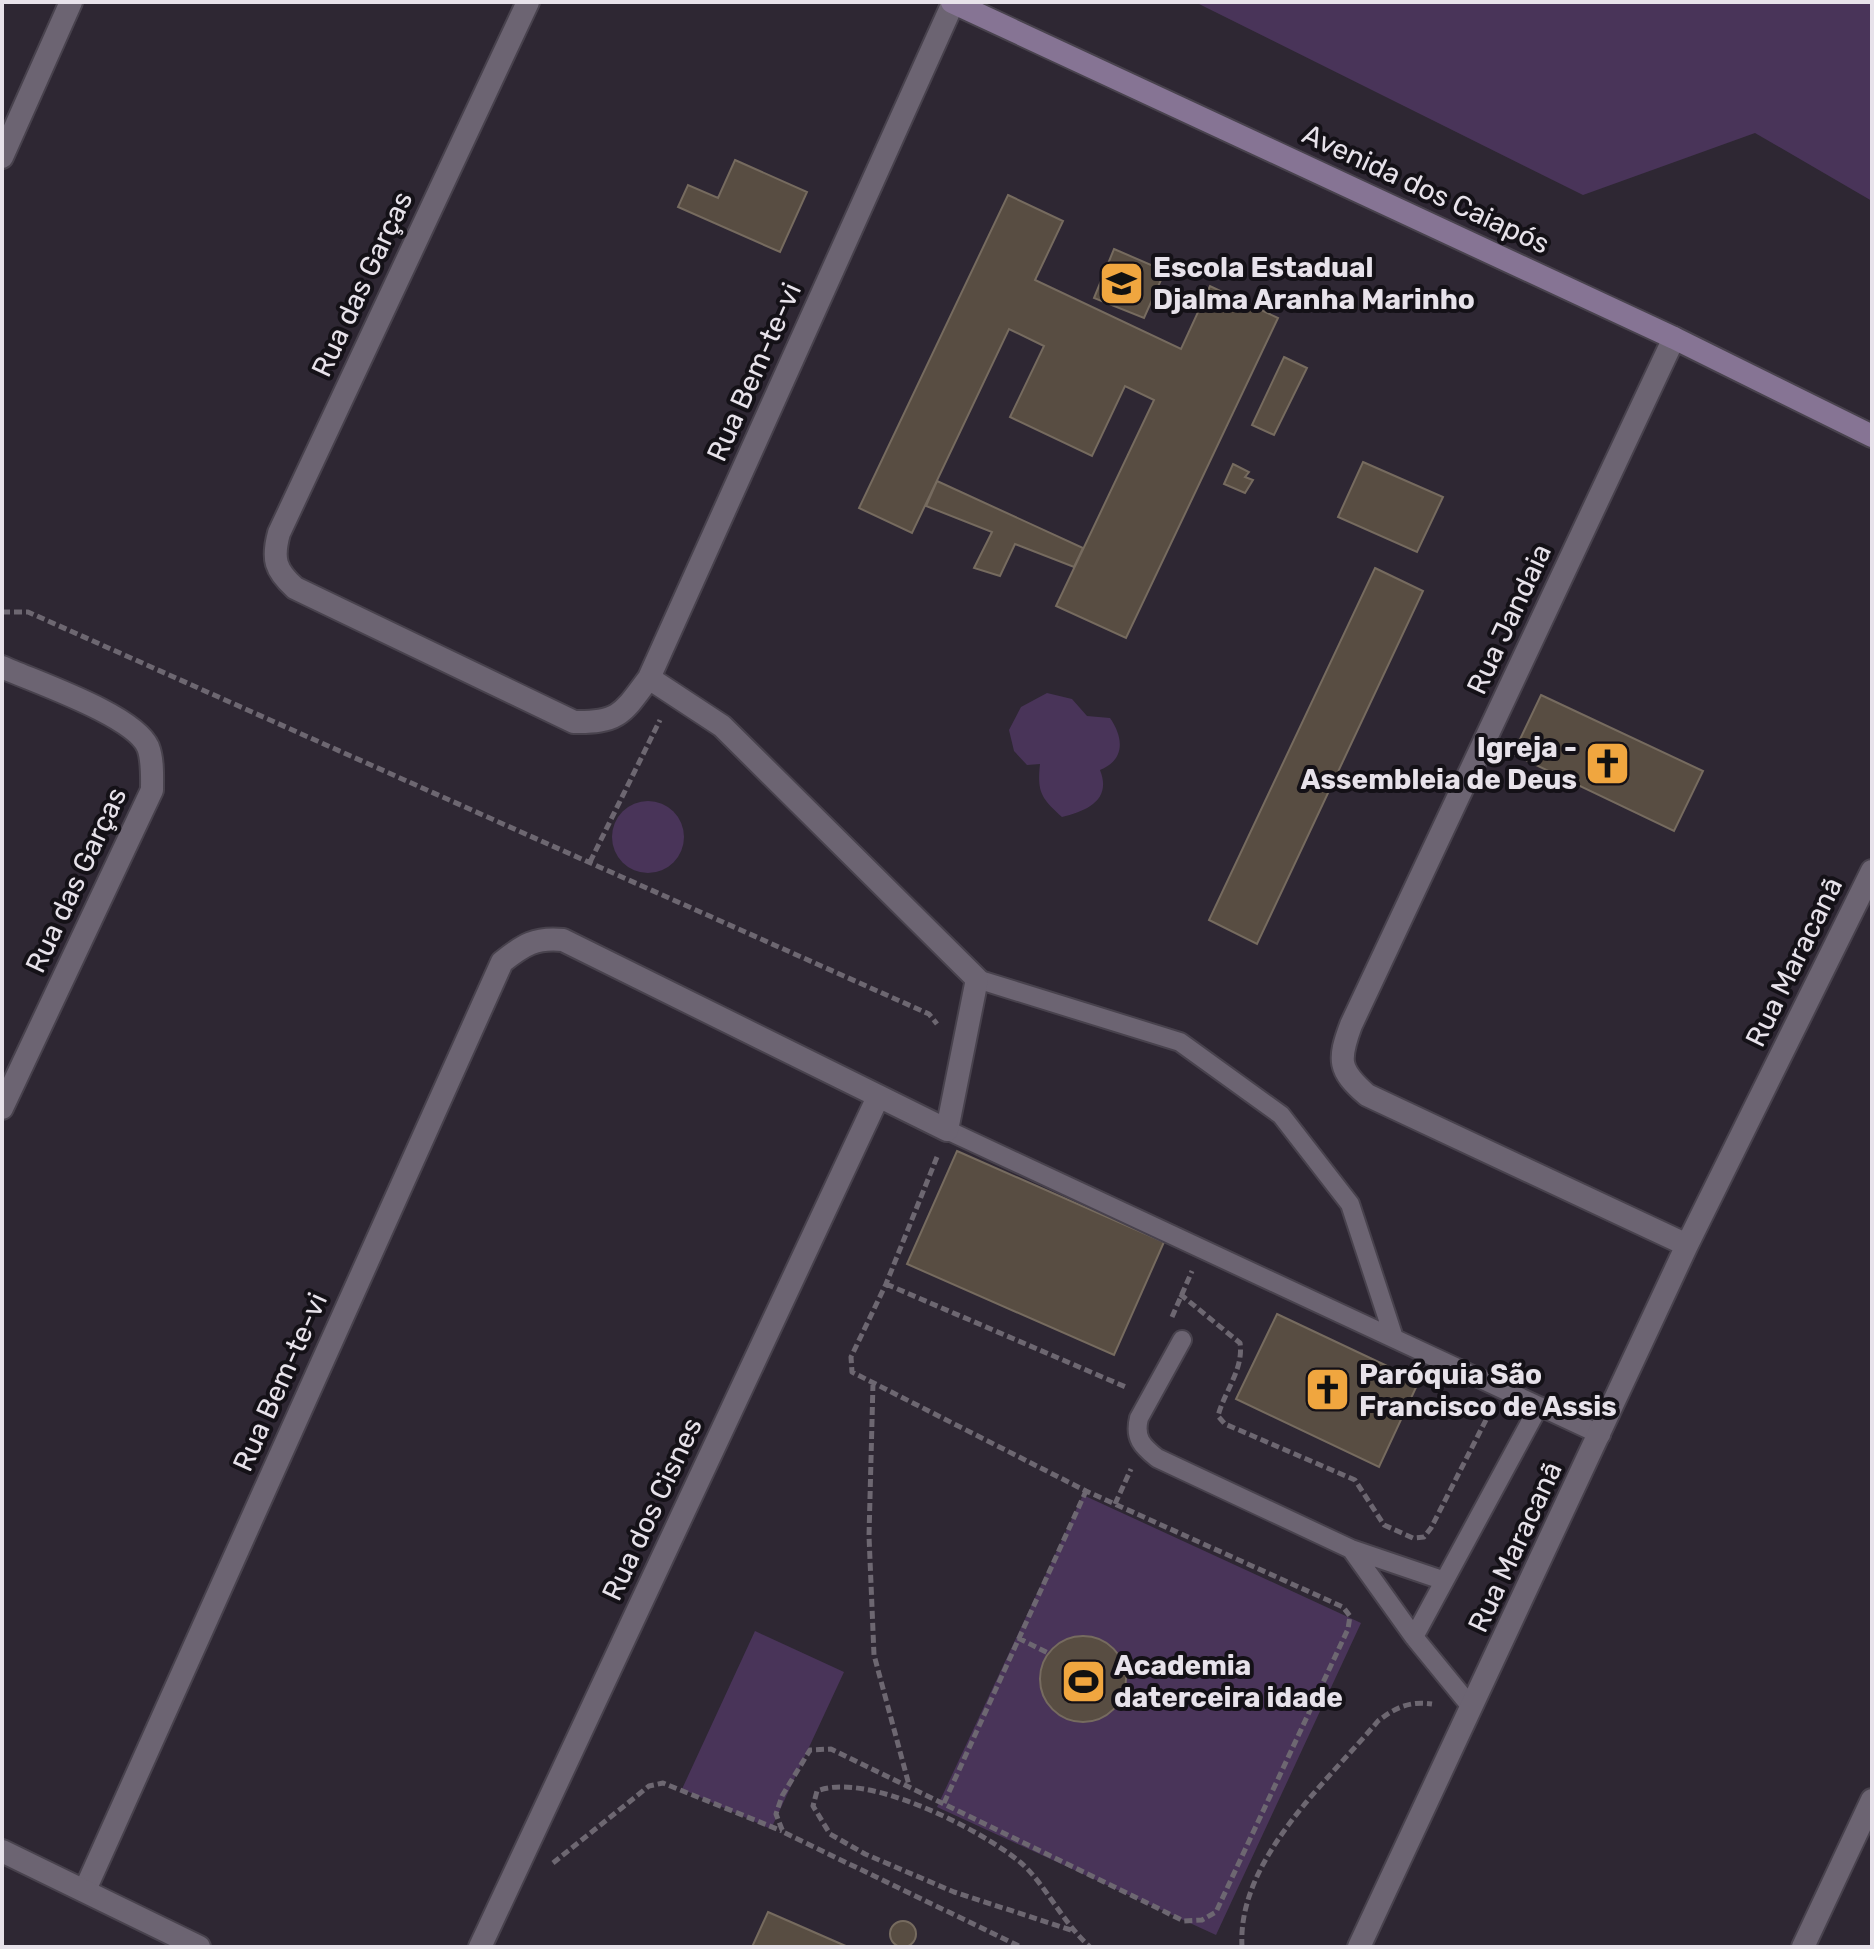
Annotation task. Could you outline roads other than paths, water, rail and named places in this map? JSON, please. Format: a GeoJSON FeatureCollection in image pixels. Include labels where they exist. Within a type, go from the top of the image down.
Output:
{"type":"FeatureCollection","features":[{"type":"Feature","properties":{"kind":"main road","name":"Avenida dos Caiapós"},"geometry":{"type":"LineString","coordinates":[[952,2],[1674,338],[1872,436]]}},
{"type":"Feature","properties":{"kind":"street"},"geometry":{"type":"LineString","coordinates":[[2,157],[71,2]]}},
{"type":"Feature","properties":{"kind":"street","name":"Rua das Garças"},"geometry":{"type":"LineString","coordinates":[[528,2],[279,533],[273,556],[280,575],[295,588],[574,722]]}},
{"type":"Feature","properties":{"kind":"street","name":"Rua Bem-te-vi"},"geometry":{"type":"LineString","coordinates":[[574,722],[599,722],[621,715],[649,678],[952,2]]}},
{"type":"Feature","properties":{"kind":"street","name":"Rua Jandaia"},"geometry":{"type":"LineString","coordinates":[[1674,338],[1351,1025],[1341,1053],[1346,1077],[1367,1095],[1687,1245]]}},
{"type":"Feature","properties":{"kind":"street","name":"Rua das Garças"},"geometry":{"type":"LineString","coordinates":[[2,667],[126,724],[147,745],[152,790],[2,1108]]}},
{"type":"Feature","properties":{"kind":"street"},"geometry":{"type":"LineString","coordinates":[[649,678],[722,726],[977,979],[947,1130],[878,1097]]}},
{"type":"Feature","properties":{"kind":"street","name":"Rua Maracanã"},"geometry":{"type":"LineString","coordinates":[[1359,1947],[1601,1435],[1687,1245],[1872,871]]}},
{"type":"Feature","properties":{"kind":"street","name":"Rua Bem-te-vi"},"geometry":{"type":"LineString","coordinates":[[85,1890],[502,962],[520,947],[540,938],[563,940],[878,1097]]}},
{"type":"Feature","properties":{"kind":"street","name":"Rua dos Cisnes"},"geometry":{"type":"LineString","coordinates":[[480,1947],[878,1097]]}},
{"type":"Feature","properties":{"kind":"street"},"geometry":{"type":"LineString","coordinates":[[1803,1947],[1872,1800]]}},
{"type":"Feature","properties":{"kind":"street"},"geometry":{"type":"LineString","coordinates":[[2,1851],[199,1947]]}},
{"type":"Feature","properties":{"kind":"lane"},"geometry":{"type":"LineString","coordinates":[[977,979],[1180,1042],[1281,1115],[1350,1204],[1394,1338]]}},
{"type":"Feature","properties":{"kind":"lane"},"geometry":{"type":"LineString","coordinates":[[947,1130],[1601,1435]]}},
{"type":"Feature","properties":{"kind":"lane"},"geometry":{"type":"LineString","coordinates":[[1182,1340],[1150,1397],[1136,1430],[1141,1445],[1157,1458],[1351,1549],[1442,1580]]}},
{"type":"Feature","properties":{"kind":"lane"},"geometry":{"type":"LineString","coordinates":[[1414,1637],[1442,1580],[1539,1406]]}},
{"type":"Feature","properties":{"kind":"lane"},"geometry":{"type":"LineString","coordinates":[[1351,1549],[1414,1637],[1472,1708]]}},
{"type":"Feature","properties":{"kind":"place","name":"Escola Estadual Djalma Aranha Marinho"},"geometry":{"type":"Point","coordinates":[1122,283]}},
{"type":"Feature","properties":{"kind":"place","name":"Igreja - Assembleia de Deus"},"geometry":{"type":"Point","coordinates":[1608,763]}},
{"type":"Feature","properties":{"kind":"place","name":"Paróquia São Francisco de Assis"},"geometry":{"type":"Point","coordinates":[1328,1390]}},
{"type":"Feature","properties":{"kind":"place","name":"Academia daterceira idade"},"geometry":{"type":"Point","coordinates":[1083,1681]}}]}
